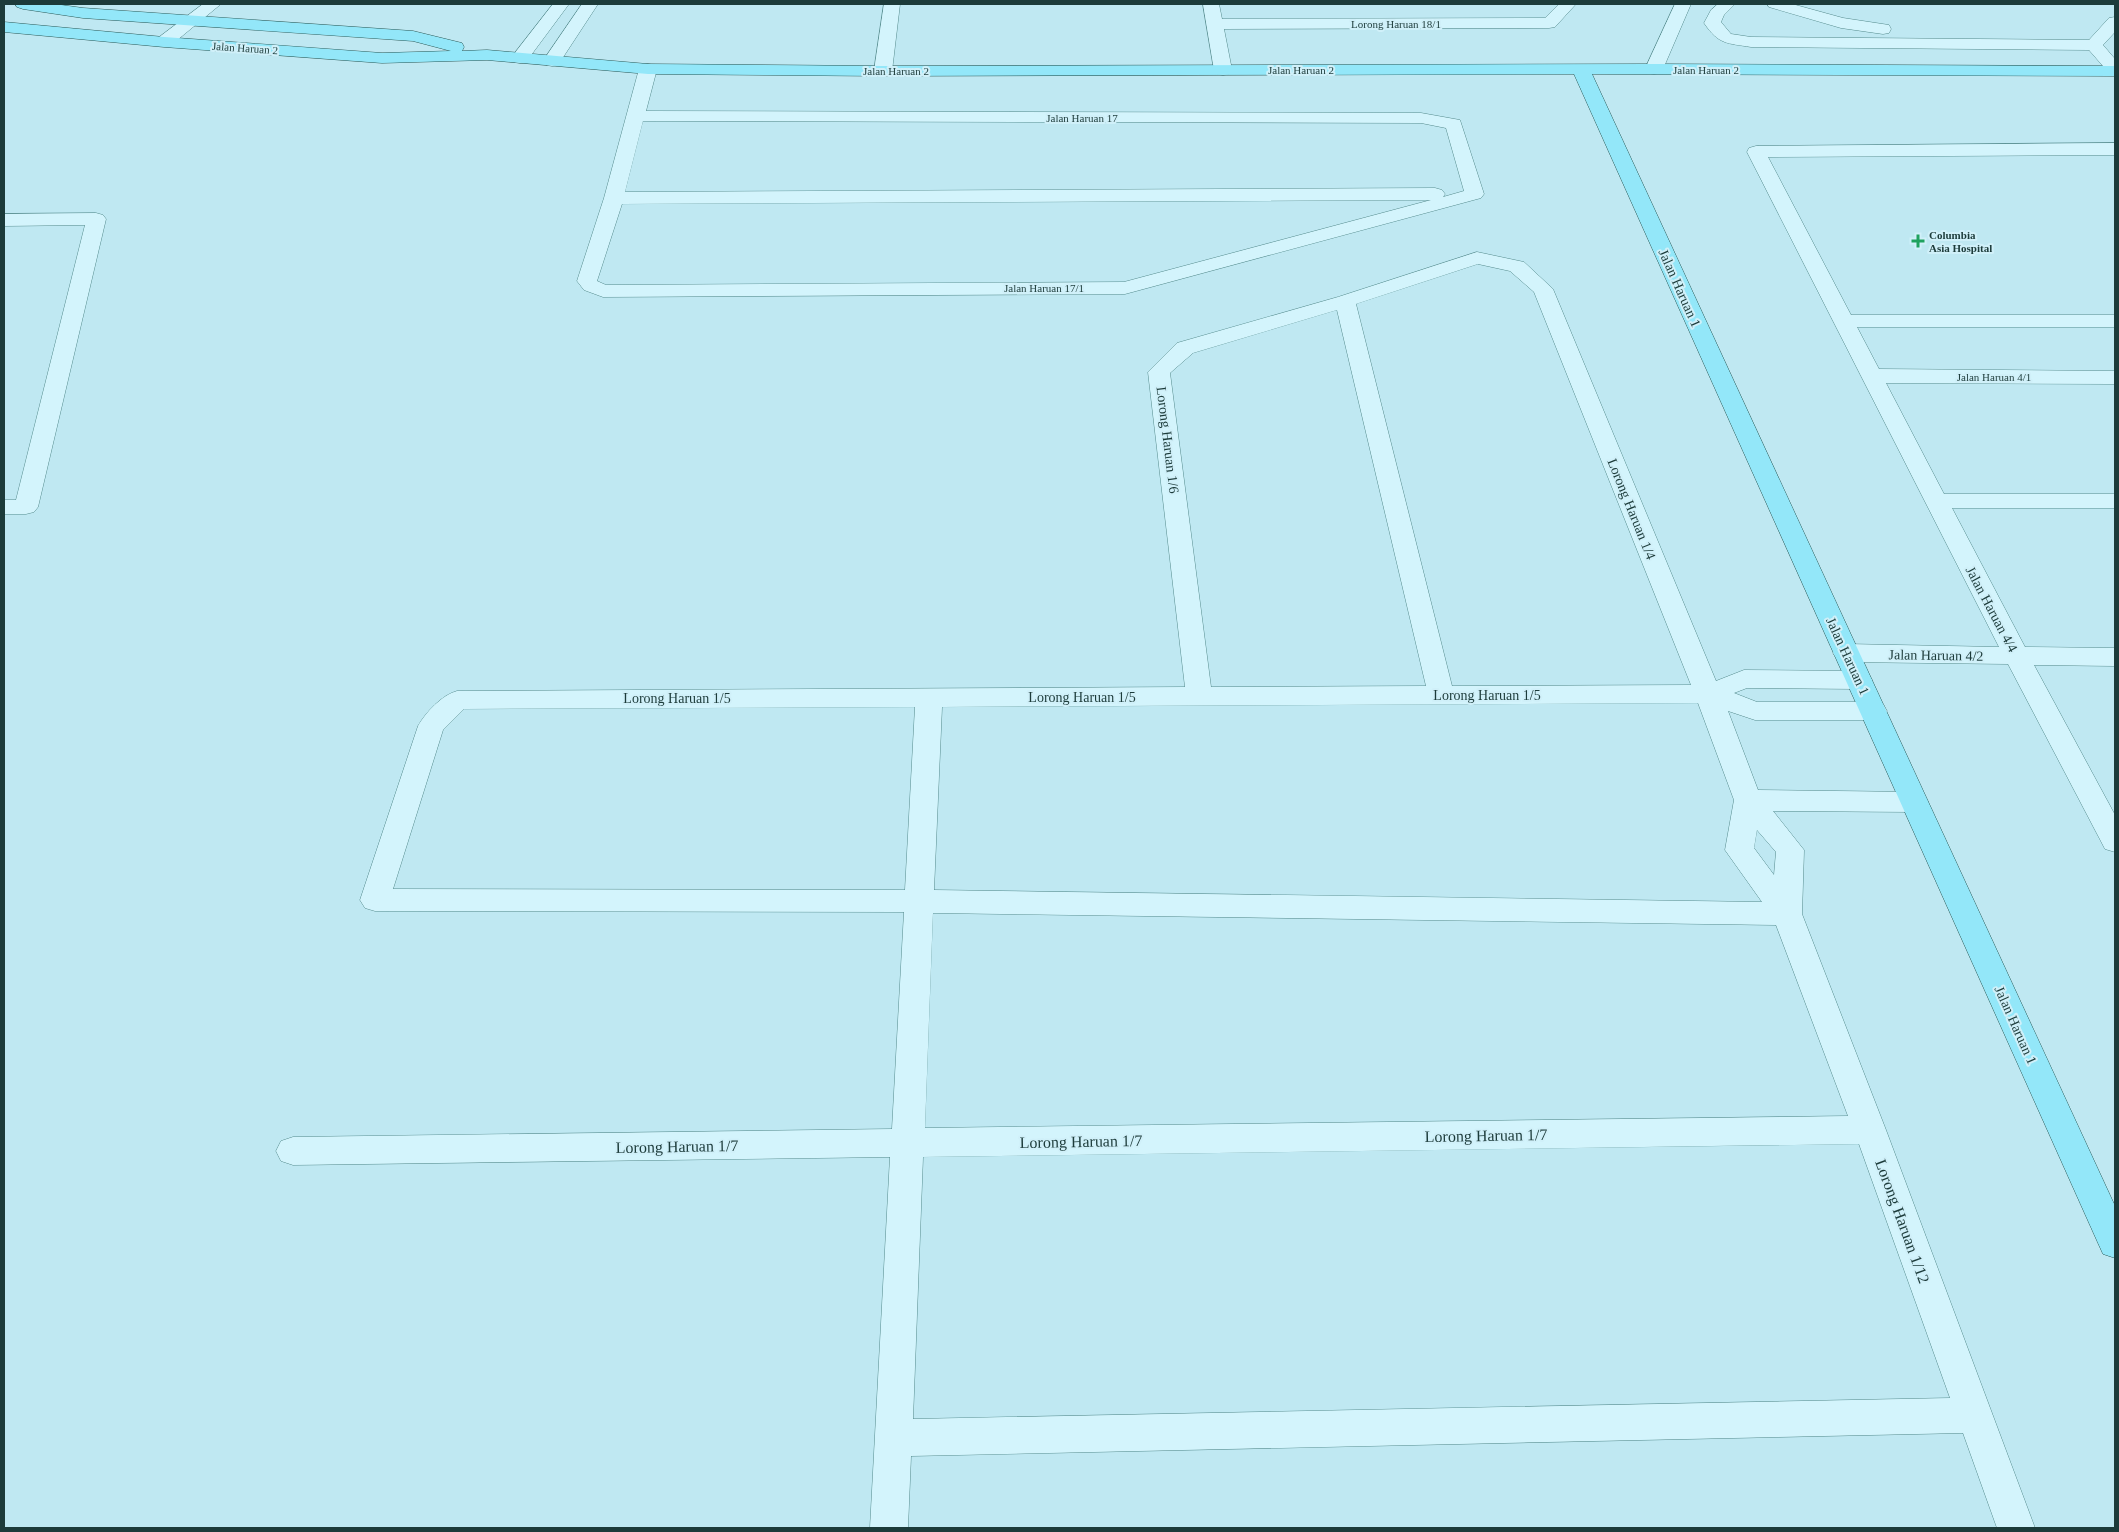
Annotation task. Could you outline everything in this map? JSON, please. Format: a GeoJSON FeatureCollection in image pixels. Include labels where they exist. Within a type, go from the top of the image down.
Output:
{"type":"FeatureCollection","features":[{"type":"Feature","properties":{"kind":"main road","name":"Jalan Haruan 2"},"geometry":{"type":"LineString","coordinates":[[23,4],[83,13],[413,36],[487,55]]}},
{"type":"Feature","properties":{"kind":"main road"},"geometry":{"type":"LineString","coordinates":[[83,13],[164,4]]}},
{"type":"Feature","properties":{"kind":"main road"},"geometry":{"type":"LineString","coordinates":[[257,9],[289,27]]}},
{"type":"Feature","properties":{"kind":"main road","name":"Jalan Haruan 2"},"geometry":{"type":"LineString","coordinates":[[4,27],[164,42],[382,58],[487,55],[648,69],[883,71],[2115,70]]}},
{"type":"Feature","properties":{"kind":"main road","name":"Jalan Haruan 1"},"geometry":{"type":"LineString","coordinates":[[1581,70],[2115,1243]]}},
{"type":"Feature","properties":{"kind":"street"},"geometry":{"type":"LineString","coordinates":[[164,42],[213,4]]}},
{"type":"Feature","properties":{"kind":"street"},"geometry":{"type":"LineString","coordinates":[[520,58],[560,4]]}},
{"type":"Feature","properties":{"kind":"street"},"geometry":{"type":"LineString","coordinates":[[552,61],[590,4]]}},
{"type":"Feature","properties":{"kind":"street"},"geometry":{"type":"LineString","coordinates":[[883,71],[892,4]]}},
{"type":"Feature","properties":{"kind":"street","name":"Lorong Haruan 18/1"},"geometry":{"type":"LineString","coordinates":[[1213,14],[1549,24],[1568,4]]}},
{"type":"Feature","properties":{"kind":"street"},"geometry":{"type":"LineString","coordinates":[[1654,69],[1683,4]]}},
{"type":"Feature","properties":{"kind":"street"},"geometry":{"type":"LineString","coordinates":[[1727,4],[1717,12],[1712,23],[1726,38],[1751,42],[2104,34]]}},
{"type":"Feature","properties":{"kind":"street"},"geometry":{"type":"LineString","coordinates":[[1775,4],[1841,23],[1881,29],[2104,34]]}},
{"type":"Feature","properties":{"kind":"street"},"geometry":{"type":"LineString","coordinates":[[1213,14],[1224,70]]}},
{"type":"Feature","properties":{"kind":"street"},"geometry":{"type":"LineString","coordinates":[[2104,34],[2115,70]]}},
{"type":"Feature","properties":{"kind":"street"},"geometry":{"type":"LineString","coordinates":[[648,69],[614,198],[1474,194]]}},
{"type":"Feature","properties":{"kind":"street","name":"Jalan Haruan 17"},"geometry":{"type":"LineString","coordinates":[[637,116],[1421,118],[1454,124],[1474,194]]}},
{"type":"Feature","properties":{"kind":"street","name":"Jalan Haruan 4/4"},"geometry":{"type":"LineString","coordinates":[[2115,149],[1756,152],[2017,657],[2115,841]]}},
{"type":"Feature","properties":{"kind":"street","name":"Jalan Haruan 17/1"},"geometry":{"type":"LineString","coordinates":[[614,198],[587,281],[591,286],[602,291],[1125,288],[1474,194]]}},
{"type":"Feature","properties":{"kind":"street"},"geometry":{"type":"LineString","coordinates":[[4,220],[96,219],[26,507],[4,507]]}},
{"type":"Feature","properties":{"kind":"street","name":"Lorong Haruan 1/6"},"geometry":{"type":"LineString","coordinates":[[1199,696],[1159,372],[1185,348],[1476,258]]}},
{"type":"Feature","properties":{"kind":"street","name":"Lorong Haruan 1/4"},"geometry":{"type":"LineString","coordinates":[[1476,258],[1517,266],[1543,289],[1708,694],[1748,800]]}},
{"type":"Feature","properties":{"kind":"street"},"geometry":{"type":"LineString","coordinates":[[1345,300],[1441,695]]}},
{"type":"Feature","properties":{"kind":"street"},"geometry":{"type":"LineString","coordinates":[[1843,321],[2115,320]]}},
{"type":"Feature","properties":{"kind":"street","name":"Jalan Haruan 4/1"},"geometry":{"type":"LineString","coordinates":[[1872,376],[2115,377]]}},
{"type":"Feature","properties":{"kind":"street"},"geometry":{"type":"LineString","coordinates":[[1936,500],[2115,501]]}},
{"type":"Feature","properties":{"kind":"street","name":"Jalan Haruan 4/2"},"geometry":{"type":"LineString","coordinates":[[1846,653],[2115,658]]}},
{"type":"Feature","properties":{"kind":"street","name":"Lorong Haruan 1/5"},"geometry":{"type":"LineString","coordinates":[[1708,694],[1744,679],[1859,680]]}},
{"type":"Feature","properties":{"kind":"street","name":"Lorong Haruan 1/5"},"geometry":{"type":"LineString","coordinates":[[920,901],[375,900],[431,726],[456,700],[1708,694],[1755,711],[1874,711]]}},
{"type":"Feature","properties":{"kind":"street"},"geometry":{"type":"LineString","coordinates":[[889,1528],[929,697]]}},
{"type":"Feature","properties":{"kind":"street"},"geometry":{"type":"LineString","coordinates":[[1748,800],[1914,802]]}},
{"type":"Feature","properties":{"kind":"street","name":"Lorong Haruan 1/12"},"geometry":{"type":"LineString","coordinates":[[1748,800],[1790,850],[1787,914]]}},
{"type":"Feature","properties":{"kind":"street","name":"Lorong Haruan 1/12"},"geometry":{"type":"LineString","coordinates":[[1748,800],[1739,850],[1787,914],[1870,1130],[2016,1528]]}},
{"type":"Feature","properties":{"kind":"street"},"geometry":{"type":"LineString","coordinates":[[920,901],[1787,914]]}},
{"type":"Feature","properties":{"kind":"street","name":"Lorong Haruan 1/7"},"geometry":{"type":"LineString","coordinates":[[293,1151],[1870,1130]]}},
{"type":"Feature","properties":{"kind":"street"},"geometry":{"type":"LineString","coordinates":[[894,1438],[1974,1414]]}},
{"type":"Feature","properties":{"kind":"place","name":"Columbia Asia Hospital"},"geometry":{"type":"Point","coordinates":[1918,241]}}]}
